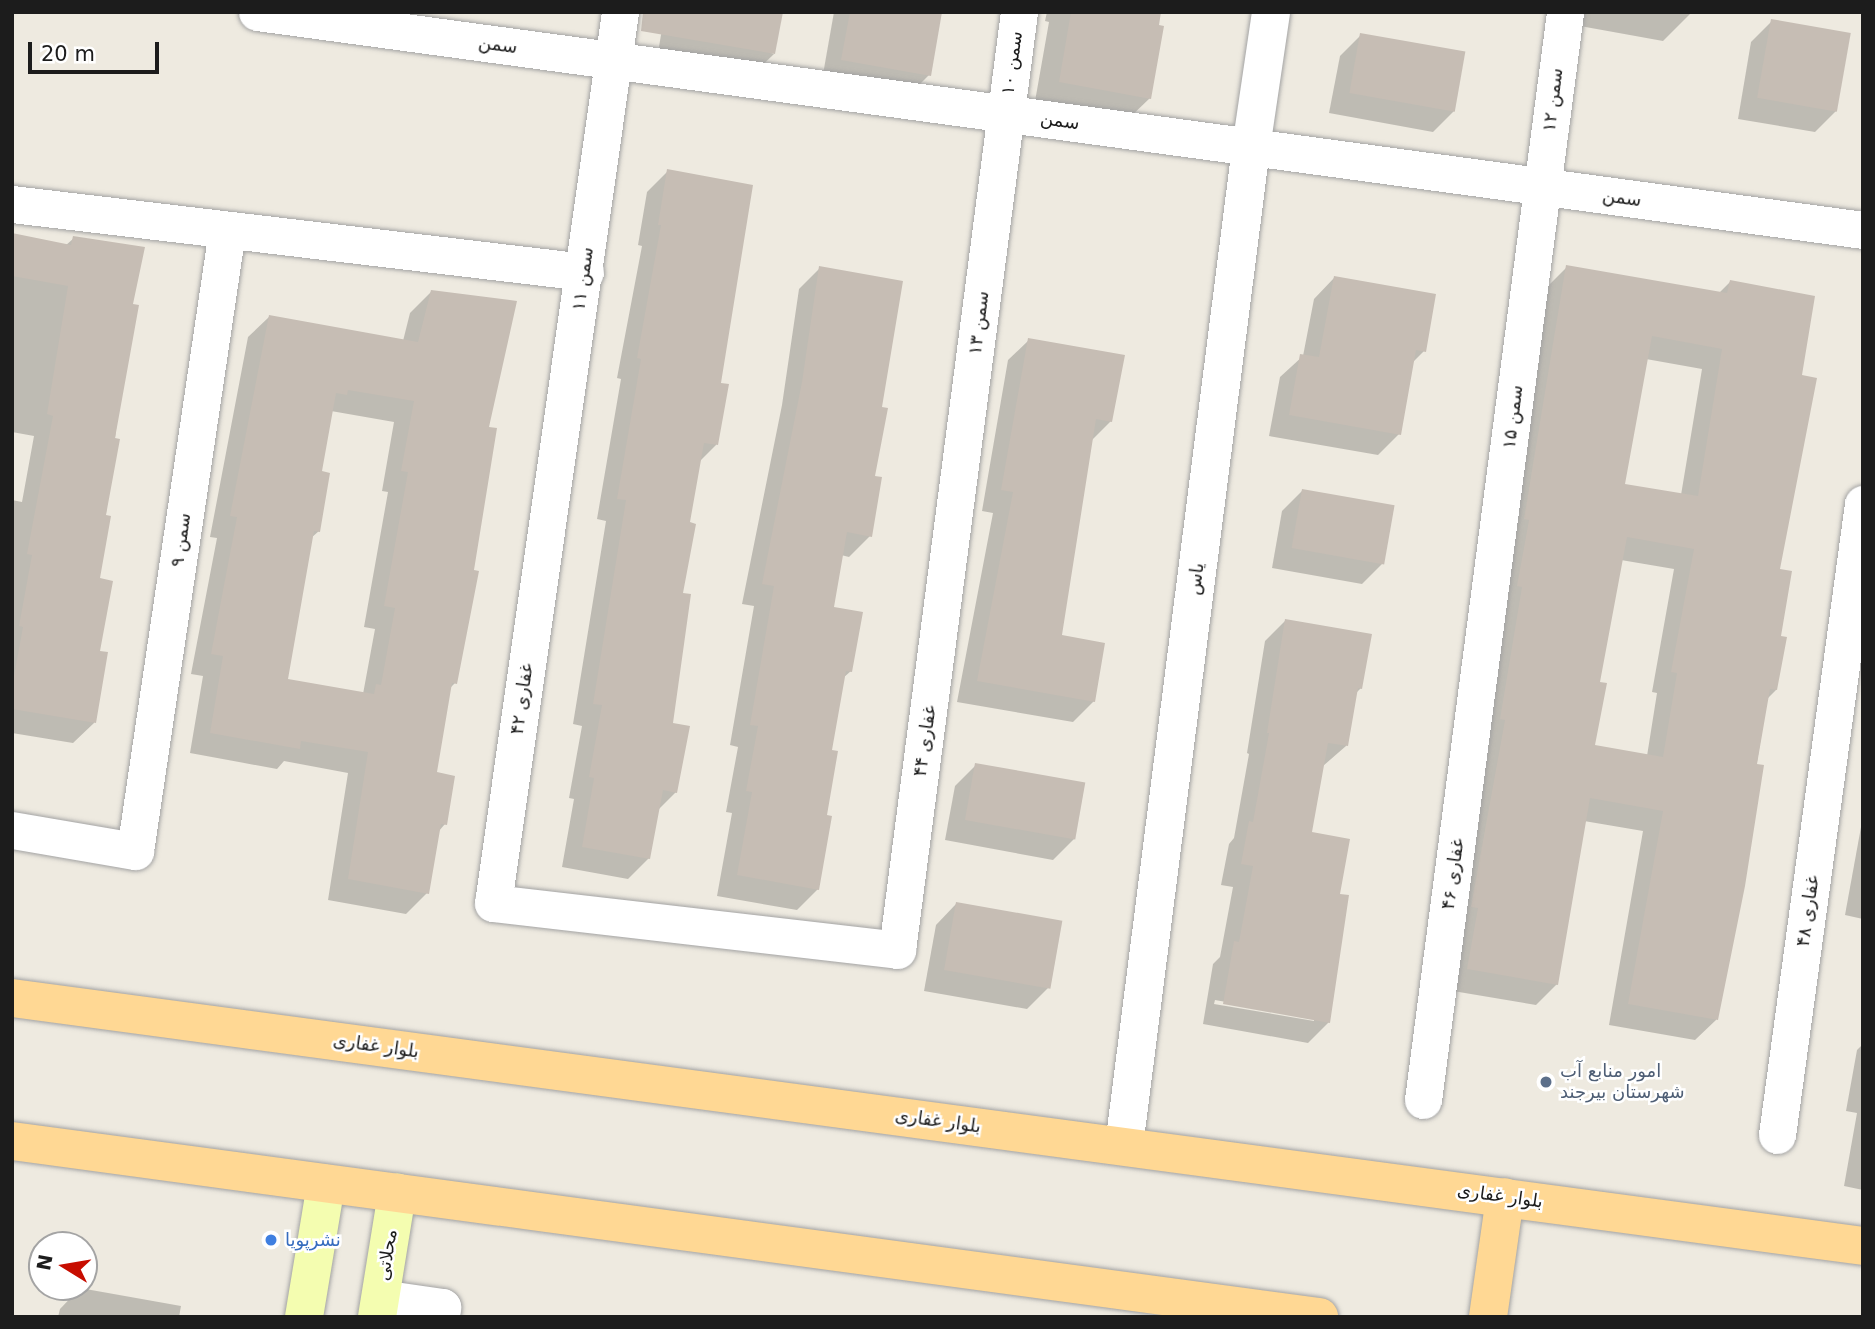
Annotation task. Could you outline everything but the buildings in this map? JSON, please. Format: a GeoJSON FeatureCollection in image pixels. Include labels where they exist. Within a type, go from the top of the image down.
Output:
{"type":"FeatureCollection","features":[{"type":"Feature","properties":{"kind":"main road","name":"بلوار غفاری"},"geometry":{"type":"LineString","coordinates":[[12,998],[1863,1246]]}},
{"type":"Feature","properties":{"kind":"main road"},"geometry":{"type":"LineString","coordinates":[[12,1141],[1319,1317]]}},
{"type":"Feature","properties":{"kind":"main road"},"geometry":{"type":"LineString","coordinates":[[304,1317],[326,1184]]}},
{"type":"Feature","properties":{"kind":"main road","name":"محلاتی"},"geometry":{"type":"LineString","coordinates":[[378,1308],[397,1193]]}},
{"type":"Feature","properties":{"kind":"main road"},"geometry":{"type":"LineString","coordinates":[[1488,1317],[1505,1197]]}},
{"type":"Feature","properties":{"kind":"street","name":"سمن"},"geometry":{"type":"LineString","coordinates":[[257,12],[1863,230]]}},
{"type":"Feature","properties":{"kind":"street","name":"سمن ۱۱"},"geometry":{"type":"LineString","coordinates":[[551,496],[620,12]]}},
{"type":"Feature","properties":{"kind":"street","name":"سمن ۱۰"},"geometry":{"type":"LineString","coordinates":[[1005,114],[1019,12]]}},
{"type":"Feature","properties":{"kind":"street","name":"یاس"},"geometry":{"type":"LineString","coordinates":[[1124,1146],[1251,148],[1271,12]]}},
{"type":"Feature","properties":{"kind":"street","name":"سمن ۱۲"},"geometry":{"type":"LineString","coordinates":[[1542,187],[1564,12]]}},
{"type":"Feature","properties":{"kind":"street","name":"سمن ۱۳"},"geometry":{"type":"LineString","coordinates":[[953,532],[1005,114]]}},
{"type":"Feature","properties":{"kind":"street","name":"سمن ۱۵"},"geometry":{"type":"LineString","coordinates":[[1484,647],[1542,187]]}},
{"type":"Feature","properties":{"kind":"street"},"geometry":{"type":"LineString","coordinates":[[12,205],[585,272]]}},
{"type":"Feature","properties":{"kind":"street","name":"سمن ۹"},"geometry":{"type":"LineString","coordinates":[[12,830],[135,850],[227,230]]}},
{"type":"Feature","properties":{"kind":"street","name":"غفاری ۴۲"},"geometry":{"type":"LineString","coordinates":[[551,496],[494,903],[897,950]]}},
{"type":"Feature","properties":{"kind":"street","name":"غفاری ۴۸"},"geometry":{"type":"LineString","coordinates":[[1777,1135],[1863,504]]}},
{"type":"Feature","properties":{"kind":"street","name":"غفاری ۴۴"},"geometry":{"type":"LineString","coordinates":[[897,950],[953,532]]}},
{"type":"Feature","properties":{"kind":"street","name":"غفاری ۴۶"},"geometry":{"type":"LineString","coordinates":[[1423,1100],[1484,647]]}},
{"type":"Feature","properties":{"kind":"street"},"geometry":{"type":"LineString","coordinates":[[378,1308],[442,1307],[441,1317]]}},
{"type":"Feature","properties":{"kind":"place","name":"امور منابع آب شهرستان بیرجند"},"geometry":{"type":"Point","coordinates":[1546,1082]}},
{"type":"Feature","properties":{"kind":"place","name":"نشرپویا"},"geometry":{"type":"Point","coordinates":[271,1240]}}]}
